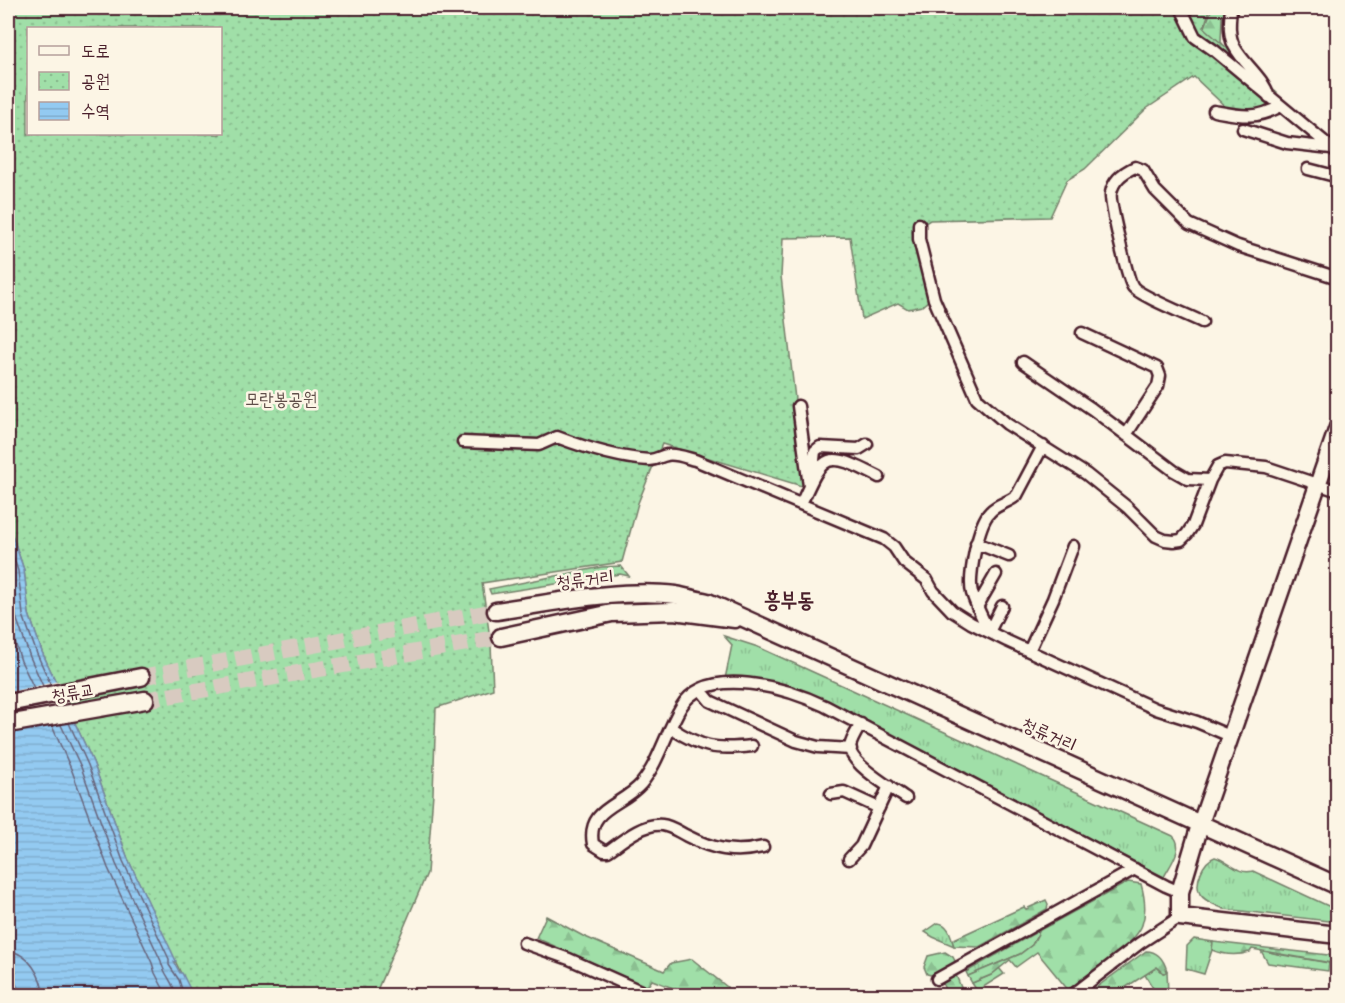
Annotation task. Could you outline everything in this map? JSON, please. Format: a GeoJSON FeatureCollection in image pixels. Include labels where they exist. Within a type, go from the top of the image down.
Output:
{"type":"FeatureCollection","features":[{"type":"Feature","properties":{"kind":"main road"},"geometry":{"type":"LineString","coordinates":[[1338,426],[1230,736],[1180,892],[1180,917],[1338,935]]}},
{"type":"Feature","properties":{"kind":"main road","name":"청류거리"},"geometry":{"type":"LineString","coordinates":[[496,611],[610,596],[675,595],[708,602],[1338,886]]}},
{"type":"Feature","properties":{"kind":"main road","name":"청류거리"},"geometry":{"type":"LineString","coordinates":[[501,637],[612,613],[646,610],[674,611],[745,620]]}},
{"type":"Feature","properties":{"kind":"main road","name":"청류교"},"geometry":{"type":"LineString","coordinates":[[8,703],[141,677]]}},
{"type":"Feature","properties":{"kind":"main road","name":"청류교"},"geometry":{"type":"LineString","coordinates":[[8,724],[146,700]]}},
{"type":"Feature","properties":{"kind":"street"},"geometry":{"type":"LineString","coordinates":[[1181,8],[1195,38],[1215,51],[1335,151]]}},
{"type":"Feature","properties":{"kind":"street"},"geometry":{"type":"LineString","coordinates":[[1231,8],[1230,28],[1234,45],[1266,85],[1269,97]]}},
{"type":"Feature","properties":{"kind":"street"},"geometry":{"type":"LineString","coordinates":[[1214,111],[1249,117],[1268,113],[1281,106]]}},
{"type":"Feature","properties":{"kind":"street"},"geometry":{"type":"LineString","coordinates":[[1243,129],[1287,143],[1335,151]]}},
{"type":"Feature","properties":{"kind":"street"},"geometry":{"type":"LineString","coordinates":[[1202,322],[1140,294],[1128,280],[1112,210],[1111,193],[1116,180],[1135,167],[1143,170],[1155,190],[1189,224],[1238,246],[1338,278]]}},
{"type":"Feature","properties":{"kind":"street"},"geometry":{"type":"LineString","coordinates":[[1308,169],[1338,175]]}},
{"type":"Feature","properties":{"kind":"street"},"geometry":{"type":"LineString","coordinates":[[919,224],[919,238],[934,299],[977,398],[1007,424],[1086,474],[1127,507],[1156,536],[1165,540],[1181,540],[1187,534],[1193,525],[1210,480],[1218,466],[1225,463],[1266,467],[1338,491]]}},
{"type":"Feature","properties":{"kind":"street"},"geometry":{"type":"LineString","coordinates":[[1082,333],[1156,368],[1160,376],[1158,386],[1126,435]]}},
{"type":"Feature","properties":{"kind":"street"},"geometry":{"type":"LineString","coordinates":[[1023,362],[1188,480],[1210,480]]}},
{"type":"Feature","properties":{"kind":"street"},"geometry":{"type":"LineString","coordinates":[[798,406],[809,486]]}},
{"type":"Feature","properties":{"kind":"street"},"geometry":{"type":"LineString","coordinates":[[463,442],[539,445],[557,437],[575,444],[625,456],[656,460],[667,454],[695,460],[884,539],[894,547],[904,562],[927,580],[933,591],[952,611],[989,632],[1156,709],[1197,722],[1230,736]]}},
{"type":"Feature","properties":{"kind":"street"},"geometry":{"type":"LineString","coordinates":[[815,472],[815,451],[820,447],[859,449],[867,444]]}},
{"type":"Feature","properties":{"kind":"street"},"geometry":{"type":"LineString","coordinates":[[989,632],[971,590],[976,543],[981,525],[988,513],[1017,495],[1043,446]]}},
{"type":"Feature","properties":{"kind":"street"},"geometry":{"type":"LineString","coordinates":[[801,504],[815,472],[824,462],[839,459],[879,477]]}},
{"type":"Feature","properties":{"kind":"street"},"geometry":{"type":"LineString","coordinates":[[976,543],[1009,556]]}},
{"type":"Feature","properties":{"kind":"street"},"geometry":{"type":"LineString","coordinates":[[1029,651],[1053,600],[1073,546]]}},
{"type":"Feature","properties":{"kind":"street"},"geometry":{"type":"LineString","coordinates":[[977,607],[996,574]]}},
{"type":"Feature","properties":{"kind":"street"},"geometry":{"type":"LineString","coordinates":[[989,632],[1002,606]]}},
{"type":"Feature","properties":{"kind":"street"},"geometry":{"type":"LineString","coordinates":[[763,847],[746,851],[730,851],[702,843],[661,824],[639,831],[608,851],[604,851],[593,844],[592,827],[601,813],[640,785],[655,762],[681,706],[691,695],[712,686],[728,683],[772,687],[804,696],[861,724],[1180,892]]}},
{"type":"Feature","properties":{"kind":"street"},"geometry":{"type":"LineString","coordinates":[[701,690],[711,701],[796,741],[818,747],[851,749]]}},
{"type":"Feature","properties":{"kind":"street"},"geometry":{"type":"LineString","coordinates":[[861,724],[850,746],[859,765],[906,798]]}},
{"type":"Feature","properties":{"kind":"street"},"geometry":{"type":"LineString","coordinates":[[671,728],[707,747],[752,746]]}},
{"type":"Feature","properties":{"kind":"street"},"geometry":{"type":"LineString","coordinates":[[849,860],[861,846],[889,786]]}},
{"type":"Feature","properties":{"kind":"street"},"geometry":{"type":"LineString","coordinates":[[831,794],[844,792],[879,808]]}},
{"type":"Feature","properties":{"kind":"street"},"geometry":{"type":"LineString","coordinates":[[938,979],[1135,869]]}},
{"type":"Feature","properties":{"kind":"street"},"geometry":{"type":"LineString","coordinates":[[1071,996],[1180,917]]}},
{"type":"Feature","properties":{"kind":"street"},"geometry":{"type":"LineString","coordinates":[[524,943],[569,959],[652,996]]}},
{"type":"Feature","properties":{"kind":"green space","name":"모란봉공원"},"geometry":{"type":"Polygon","coordinates":[[[8,8],[1210,8],[1204,28],[1277,92],[1262,110],[1231,112],[1194,77],[1146,109],[1085,169],[1067,180],[1050,217],[930,220],[912,231],[929,300],[922,306],[908,309],[898,303],[862,319],[850,237],[783,238],[781,276],[805,487],[662,444],[638,503],[622,562],[482,583],[491,645],[493,689],[436,708],[427,873],[375,995],[191,995],[128,859],[93,762],[42,652],[29,614],[24,570],[8,523],[8,8]]]}},
{"type":"Feature","properties":{"kind":"green space"},"geometry":{"type":"Polygon","coordinates":[[[1212,8],[1226,8],[1222,17],[1221,42],[1239,63],[1204,30],[1212,8]]]}},
{"type":"Feature","properties":{"kind":"green space"},"geometry":{"type":"Polygon","coordinates":[[[621,566],[629,576],[620,574],[491,594],[489,589],[602,567],[621,566]]]}},
{"type":"Feature","properties":{"kind":"green space"},"geometry":{"type":"Polygon","coordinates":[[[724,636],[758,647],[1173,836],[1178,845],[1173,862],[1164,877],[807,693],[767,680],[725,679],[732,645],[724,636]]]}},
{"type":"Feature","properties":{"kind":"green space"},"geometry":{"type":"Polygon","coordinates":[[[1215,857],[1242,871],[1253,871],[1337,910],[1337,922],[1224,909],[1211,903],[1200,894],[1198,884],[1203,868],[1215,857]]]}},
{"type":"Feature","properties":{"kind":"green space"},"geometry":{"type":"Polygon","coordinates":[[[1128,882],[1141,884],[1144,894],[1145,915],[1138,933],[1120,951],[1069,991],[1037,952],[1016,967],[1010,960],[991,975],[972,983],[968,976],[1020,954],[1032,945],[1040,930],[1128,882]]]}},
{"type":"Feature","properties":{"kind":"green space"},"geometry":{"type":"Polygon","coordinates":[[[1046,900],[1047,909],[979,947],[954,946],[952,940],[1024,907],[1026,909],[1046,900]]]}},
{"type":"Feature","properties":{"kind":"green space"},"geometry":{"type":"Polygon","coordinates":[[[546,916],[583,936],[664,971],[671,963],[692,959],[727,987],[729,995],[691,995],[652,980],[647,987],[536,938],[546,916]]]}},
{"type":"Feature","properties":{"kind":"green space"},"geometry":{"type":"Polygon","coordinates":[[[938,923],[947,928],[954,946],[925,932],[938,923]]]}},
{"type":"Feature","properties":{"kind":"green space"},"geometry":{"type":"Polygon","coordinates":[[[1040,930],[1032,945],[1020,954],[968,976],[966,972],[1040,930]]]}},
{"type":"Feature","properties":{"kind":"green space"},"geometry":{"type":"Polygon","coordinates":[[[1194,939],[1213,942],[1204,974],[1186,969],[1187,946],[1194,939]]]}},
{"type":"Feature","properties":{"kind":"green space"},"geometry":{"type":"Polygon","coordinates":[[[1213,942],[1337,956],[1337,964],[1252,949],[1245,953],[1226,954],[1212,950],[1213,942]]]}},
{"type":"Feature","properties":{"kind":"green space"},"geometry":{"type":"Polygon","coordinates":[[[1260,949],[1329,963],[1328,971],[1268,963],[1260,949]]]}},
{"type":"Feature","properties":{"kind":"green space"},"geometry":{"type":"Polygon","coordinates":[[[1146,951],[1160,957],[1167,971],[1164,973],[1157,967],[1114,995],[1086,995],[1146,951]]]}},
{"type":"Feature","properties":{"kind":"green space"},"geometry":{"type":"Polygon","coordinates":[[[945,952],[953,957],[956,963],[931,975],[927,974],[924,967],[928,956],[945,952]]]}},
{"type":"Feature","properties":{"kind":"green space"},"geometry":{"type":"Polygon","coordinates":[[[1157,967],[1163,973],[1167,971],[1168,993],[1156,993],[1145,975],[1157,967]]]}},
{"type":"Feature","properties":{"kind":"green space"},"geometry":{"type":"Polygon","coordinates":[[[999,968],[1004,974],[977,991],[972,983],[991,975],[999,968]]]}},
{"type":"Feature","properties":{"kind":"green space"},"geometry":{"type":"Polygon","coordinates":[[[956,975],[964,995],[945,995],[942,982],[956,975]]]}},
{"type":"Feature","properties":{"kind":"water"},"geometry":{"type":"Polygon","coordinates":[[[8,523],[24,570],[29,614],[42,652],[93,762],[128,859],[191,995],[22,995],[8,969],[8,523]]]}},
{"type":"Feature","properties":{"kind":"pier"},"geometry":{"type":"Polygon","coordinates":[[[59,681],[78,721],[8,734],[8,692],[59,681]]]}},
{"type":"Feature","properties":{"kind":"tunnel"},"geometry":{"type":"LineString","coordinates":[[141,677],[496,611]]}},
{"type":"Feature","properties":{"kind":"tunnel"},"geometry":{"type":"LineString","coordinates":[[145,700],[501,637]]}},
{"type":"Feature","properties":{"kind":"district","name":"흥부동"},"geometry":{"type":"Point","coordinates":[789,600]}}]}
